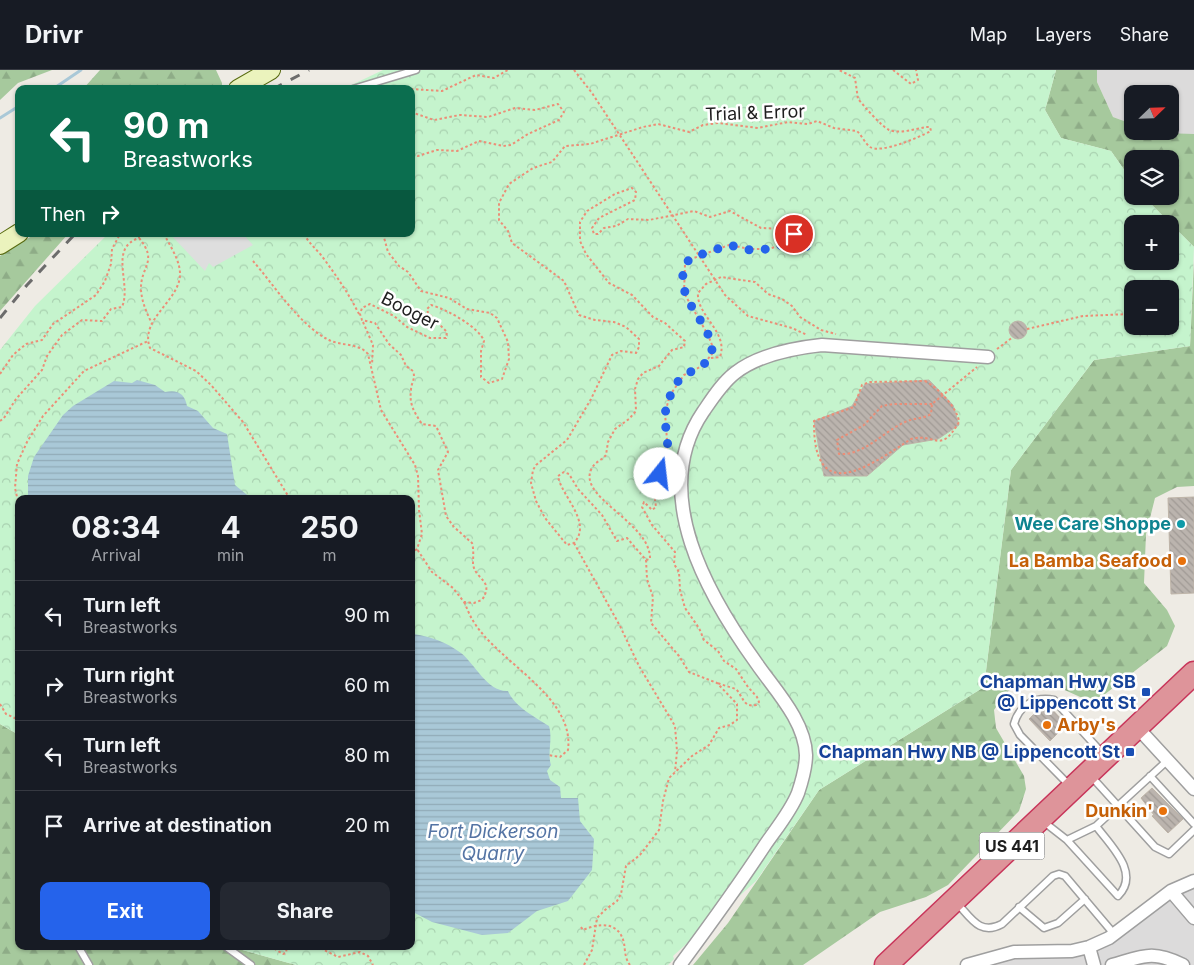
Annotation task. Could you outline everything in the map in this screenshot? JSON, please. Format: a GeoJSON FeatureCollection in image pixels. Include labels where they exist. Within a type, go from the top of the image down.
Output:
{"type":"FeatureCollection","features":[{"type":"Feature","properties":{"kind":"highway","name":"US 441"},"geometry":{"type":"LineString","coordinates":[[886,965],[1194,673]]}},
{"type":"Feature","properties":{"kind":"street"},"geometry":{"type":"LineString","coordinates":[[245,85],[271,70]]}},
{"type":"Feature","properties":{"kind":"street"},"geometry":{"type":"LineString","coordinates":[[0,245],[15,236]]}},
{"type":"Feature","properties":{"kind":"street"},"geometry":{"type":"LineString","coordinates":[[680,965],[733,894],[787,813],[798,794],[804,774],[806,754],[801,733],[792,716],[738,638],[704,575],[685,519],[680,496],[682,471],[696,422],[713,397],[735,373],[780,353],[822,345],[988,357]]}},
{"type":"Feature","properties":{"kind":"street"},"geometry":{"type":"LineString","coordinates":[[1137,727],[1194,789]]}},
{"type":"Feature","properties":{"kind":"street"},"geometry":{"type":"LineString","coordinates":[[967,965],[1014,952],[1072,951],[1089,947],[1114,934],[1171,891],[1194,881]]}},
{"type":"Feature","properties":{"kind":"street"},"geometry":{"type":"LineString","coordinates":[[1171,891],[1194,918]]}},
{"type":"Feature","properties":{"kind":"street"},"geometry":{"type":"LineString","coordinates":[[1089,947],[1094,965]]}},
{"type":"Feature","properties":{"kind":"street"},"geometry":{"type":"LineString","coordinates":[[1112,965],[1144,956],[1162,955],[1183,965]]}},
{"type":"Feature","properties":{"kind":"lane"},"geometry":{"type":"LineString","coordinates":[[366,85],[416,70]]}},
{"type":"Feature","properties":{"kind":"lane"},"geometry":{"type":"LineString","coordinates":[[1072,789],[1020,735],[1014,724],[1020,711],[1034,699],[1054,700],[1106,757]]}},
{"type":"Feature","properties":{"kind":"lane"},"geometry":{"type":"LineString","coordinates":[[1066,840],[1096,826],[1168,760]]}},
{"type":"Feature","properties":{"kind":"lane"},"geometry":{"type":"LineString","coordinates":[[1088,773],[1155,847],[1169,854],[1194,830]]}},
{"type":"Feature","properties":{"kind":"lane"},"geometry":{"type":"LineString","coordinates":[[1150,776],[1194,824]]}},
{"type":"Feature","properties":{"kind":"lane"},"geometry":{"type":"LineString","coordinates":[[1041,818],[1052,830],[1066,840],[1118,896],[1126,889],[1127,874],[1124,863],[1096,826]]}},
{"type":"Feature","properties":{"kind":"lane"},"geometry":{"type":"LineString","coordinates":[[954,900],[977,926],[984,929],[994,928],[1002,924],[1052,876],[1059,874],[1066,876],[1114,934]]}},
{"type":"Feature","properties":{"kind":"lane"},"geometry":{"type":"LineString","coordinates":[[1019,907],[1039,926],[1050,928],[1085,899]]}},
{"type":"Feature","properties":{"kind":"lane"},"geometry":{"type":"LineString","coordinates":[[80,950],[89,965]]}},
{"type":"Feature","properties":{"kind":"lane"},"geometry":{"type":"LineString","coordinates":[[231,950],[252,965]]}},
{"type":"Feature","properties":{"kind":"path"},"geometry":{"type":"LineString","coordinates":[[415,90],[442,91],[476,75],[494,78],[508,70]]}},
{"type":"Feature","properties":{"kind":"path"},"geometry":{"type":"LineString","coordinates":[[574,70],[588,86],[725,295],[748,316],[792,328],[822,345]]}},
{"type":"Feature","properties":{"kind":"path","name":"Trial & Error"},"geometry":{"type":"LineString","coordinates":[[574,543],[567,545],[545,518],[532,490],[533,470],[536,464],[567,440],[591,399],[612,355],[621,351],[636,353],[640,342],[638,337],[620,323],[579,315],[564,281],[512,243],[508,231],[499,220],[498,210],[499,203],[509,184],[533,168],[552,162],[565,146],[590,144],[658,124],[689,132],[708,124],[727,123],[758,128],[788,122],[808,124],[816,122],[834,128],[858,131],[868,145],[876,149],[897,145],[931,131],[928,127],[904,131],[889,130],[870,115],[866,106],[858,99],[855,78],[839,70]]}},
{"type":"Feature","properties":{"kind":"path"},"geometry":{"type":"LineString","coordinates":[[893,70],[911,84],[918,80],[916,70]]}},
{"type":"Feature","properties":{"kind":"path"},"geometry":{"type":"LineString","coordinates":[[415,113],[434,120],[460,115],[488,117],[515,108],[535,110],[546,105],[558,104],[564,112],[559,120],[528,134],[511,145],[503,146],[479,141],[457,151],[437,150],[418,156],[415,155]]}},
{"type":"Feature","properties":{"kind":"path"},"geometry":{"type":"LineString","coordinates":[[646,560],[650,559],[650,554],[638,530],[602,499],[590,484],[589,478],[593,466],[606,455],[608,442],[615,429],[634,414],[637,407],[635,389],[638,379],[643,374],[659,366],[670,352],[684,347],[685,343],[680,335],[671,330],[666,323],[653,317],[632,295],[614,287],[603,277],[582,247],[580,222],[589,209],[615,194],[632,188],[636,192],[635,200],[617,207],[598,219],[592,228],[594,234],[598,234],[604,228],[616,226],[626,219],[649,220],[694,211],[710,217],[725,211],[732,212],[761,228],[786,229],[802,239],[808,248],[802,251],[789,243],[768,249],[750,250],[734,245],[698,256],[689,260],[685,265],[683,286],[685,296],[712,345],[710,357],[697,370],[684,375],[670,395],[665,413],[668,440],[666,466],[653,485],[656,507],[652,510],[644,502],[642,507],[652,525],[675,552],[674,564],[679,572],[683,603],[704,640],[718,651],[724,661],[736,668],[748,687],[758,697],[759,702],[756,705],[750,706],[744,702],[736,688],[689,672],[679,656],[651,624],[653,597],[647,579],[646,560],[627,538],[617,541],[602,515],[578,489],[569,474],[564,472],[560,474],[559,480],[564,495],[573,506],[579,524],[580,532],[574,543],[640,666],[675,726],[677,750],[675,772]]}},
{"type":"Feature","properties":{"kind":"path"},"geometry":{"type":"LineString","coordinates":[[0,374],[13,355],[26,344],[42,340],[53,324],[96,295],[105,281],[111,264],[112,250],[118,237]]}},
{"type":"Feature","properties":{"kind":"path"},"geometry":{"type":"LineString","coordinates":[[166,237],[179,263],[179,284],[160,310],[152,325],[148,340],[150,348],[196,371],[211,384],[243,422],[288,495]]}},
{"type":"Feature","properties":{"kind":"path"},"geometry":{"type":"LineString","coordinates":[[306,237],[350,294],[373,345],[374,358],[371,366]]}},
{"type":"Feature","properties":{"kind":"path","name":"Booger"},"geometry":{"type":"LineString","coordinates":[[360,316],[363,307],[370,304],[394,316],[407,327],[439,340],[446,338],[446,330],[433,319],[427,309],[432,305],[442,308],[481,334],[484,341],[481,351],[480,370],[484,381],[496,383],[502,379],[506,372],[509,359],[508,342],[497,318],[490,313],[467,308],[447,297],[421,291],[408,272],[398,266],[388,252],[384,237]]}},
{"type":"Feature","properties":{"kind":"path"},"geometry":{"type":"LineString","coordinates":[[0,421],[16,399],[42,370],[47,356],[62,335],[82,320],[102,321],[110,309],[122,307],[125,291],[122,263],[123,250],[130,242],[139,238],[147,248],[150,256],[141,288],[143,304],[152,325]]}},
{"type":"Feature","properties":{"kind":"path"},"geometry":{"type":"LineString","coordinates":[[253,261],[313,329],[336,343],[365,350],[371,366],[376,396],[383,415],[417,469],[422,534],[417,549],[432,572],[453,588],[464,602],[472,620],[554,704],[566,724],[570,737],[568,750],[560,756],[548,755]]}},
{"type":"Feature","properties":{"kind":"path"},"geometry":{"type":"LineString","coordinates":[[710,357],[720,356],[720,344],[713,324],[701,308],[698,298],[702,287],[714,280],[726,277],[756,282],[768,294],[782,299],[792,306],[800,317],[821,330],[835,334],[857,348]]}},
{"type":"Feature","properties":{"kind":"path"},"geometry":{"type":"LineString","coordinates":[[1027,330],[1083,316],[1124,314]]}},
{"type":"Feature","properties":{"kind":"path","name":"Booger"},"geometry":{"type":"LineString","coordinates":[[362,320],[375,323],[389,344],[401,355],[406,366],[413,371],[414,378],[410,401],[413,410],[422,424],[436,426],[447,446],[448,452],[438,470],[446,516],[454,527],[472,543],[473,565],[487,589],[479,602],[464,602]]}},
{"type":"Feature","properties":{"kind":"path"},"geometry":{"type":"LineString","coordinates":[[932,404],[882,406],[864,425],[837,440],[839,454],[852,454],[906,422],[923,419],[931,414],[932,404],[941,395],[1013,337]]}},
{"type":"Feature","properties":{"kind":"path"},"geometry":{"type":"LineString","coordinates":[[17,495],[15,488],[17,464],[27,442],[43,416],[84,371],[148,340]]}},
{"type":"Feature","properties":{"kind":"path"},"geometry":{"type":"LineString","coordinates":[[925,381],[941,395],[957,412],[959,418],[947,438],[936,442],[917,437],[911,439],[877,461],[857,470],[835,473],[824,469],[819,462],[814,421],[854,407],[862,385],[869,382],[925,381]]}},
{"type":"Feature","properties":{"kind":"path"},"geometry":{"type":"LineString","coordinates":[[584,965],[592,950],[595,925],[601,913],[619,899],[626,866],[640,855],[659,830],[666,786],[675,772],[692,756],[708,745],[719,728],[730,725],[737,720],[737,704],[717,683]]}},
{"type":"Feature","properties":{"kind":"path"},"geometry":{"type":"LineString","coordinates":[[0,704],[6,714],[15,718]]}},
{"type":"Feature","properties":{"kind":"path"},"geometry":{"type":"LineString","coordinates":[[581,927],[583,930],[595,925],[607,924],[617,930],[623,940],[630,965]]}},
{"type":"Feature","properties":{"kind":"path"},"geometry":{"type":"LineString","coordinates":[[276,950],[283,954],[286,953],[286,950]]}},
{"type":"Feature","properties":{"kind":"path"},"geometry":{"type":"LineString","coordinates":[[324,950],[338,957],[360,952],[368,956],[374,965]]}},
{"type":"Feature","properties":{"kind":"shaded area"},"geometry":{"type":"Polygon","coordinates":[[[1097,70],[1194,70],[1194,134],[1179,135],[1179,85],[1124,85],[1124,121],[1113,117],[1097,82],[1097,70]]]}},
{"type":"Feature","properties":{"kind":"shaded area"},"geometry":{"type":"Polygon","coordinates":[[[173,237],[246,237],[253,245],[213,267],[209,263],[205,271],[173,237]]]}},
{"type":"Feature","properties":{"kind":"shaded area"},"geometry":{"type":"Polygon","coordinates":[[[1194,887],[1194,965],[987,965],[1009,958],[1083,956],[1098,951],[1168,900],[1194,887]]]}},
{"type":"Feature","properties":{"kind":"green space"},"geometry":{"type":"Polygon","coordinates":[[[0,70],[52,70],[18,83],[0,100],[0,70]]]}},
{"type":"Feature","properties":{"kind":"green space"},"geometry":{"type":"Polygon","coordinates":[[[100,70],[216,70],[222,83],[222,85],[87,85],[100,70]]]}},
{"type":"Feature","properties":{"kind":"green space"},"geometry":{"type":"Polygon","coordinates":[[[383,70],[1056,70],[1045,110],[1061,138],[1111,151],[1124,170],[1124,205],[1152,205],[1162,215],[1124,215],[1124,270],[1179,270],[1179,232],[1194,247],[1190,346],[1094,360],[1011,470],[984,687],[819,790],[756,881],[673,956],[674,959],[668,965],[296,965],[242,950],[415,950],[415,495],[15,495],[15,733],[0,724],[0,350],[35,306],[105,237],[415,237],[415,85],[351,85],[383,70]]]}},
{"type":"Feature","properties":{"kind":"green space"},"geometry":{"type":"Polygon","coordinates":[[[1056,70],[1097,70],[1097,82],[1113,117],[1124,121],[1124,140],[1179,140],[1179,133],[1194,134],[1194,247],[1179,232],[1179,215],[1162,215],[1152,205],[1179,205],[1179,150],[1124,150],[1124,170],[1111,151],[1061,138],[1045,110],[1056,70]]]}},
{"type":"Feature","properties":{"kind":"green space"},"geometry":{"type":"Polygon","coordinates":[[[30,237],[65,237],[0,311],[0,256],[30,237]]]}},
{"type":"Feature","properties":{"kind":"green space"},"geometry":{"type":"Polygon","coordinates":[[[1194,260],[1194,486],[1177,487],[1155,498],[1146,534],[1144,583],[1167,610],[1175,626],[1167,646],[1100,698],[1089,701],[1036,677],[1018,683],[1005,694],[994,710],[996,728],[1024,776],[1026,789],[1019,811],[948,885],[926,897],[880,912],[803,965],[693,965],[728,923],[819,790],[984,687],[1011,470],[1094,360],[1190,346],[1194,260]]]}},
{"type":"Feature","properties":{"kind":"green space"},"geometry":{"type":"Polygon","coordinates":[[[0,724],[15,733],[15,950],[242,950],[296,965],[0,965],[0,724]]]}},
{"type":"Feature","properties":{"kind":"water"},"geometry":{"type":"Polygon","coordinates":[[[137,380],[155,385],[165,392],[174,391],[180,393],[185,398],[187,406],[198,411],[213,428],[227,434],[235,485],[247,495],[28,495],[28,476],[34,457],[63,415],[73,406],[114,381],[132,383],[137,380]]]}},
{"type":"Feature","properties":{"kind":"water","name":"Fort Dickerson Quarry"},"geometry":{"type":"Polygon","coordinates":[[[415,634],[439,640],[461,653],[488,683],[501,690],[508,691],[520,707],[549,726],[551,765],[547,771],[550,780],[560,787],[561,798],[578,798],[580,821],[594,839],[592,870],[568,901],[537,911],[508,933],[482,935],[432,922],[415,913],[415,634]]]}},
{"type":"Feature","properties":{"kind":"building"},"geometry":{"type":"Polygon","coordinates":[[[1018,321],[1024,324],[1027,330],[1024,336],[1018,339],[1012,336],[1009,330],[1012,324],[1018,321]]]}},
{"type":"Feature","properties":{"kind":"building"},"geometry":{"type":"Polygon","coordinates":[[[929,380],[953,405],[959,425],[938,439],[903,445],[867,476],[824,476],[814,421],[852,406],[865,384],[929,380]]]}},
{"type":"Feature","properties":{"kind":"building"},"geometry":{"type":"Polygon","coordinates":[[[1194,497],[1194,593],[1171,594],[1168,498],[1194,497]]]}},
{"type":"Feature","properties":{"kind":"building","name":"Arby's"},"geometry":{"type":"Polygon","coordinates":[[[1044,704],[1047,704],[1063,721],[1054,730],[1058,733],[1050,741],[1029,719],[1044,704]]]}},
{"type":"Feature","properties":{"kind":"building","name":"Dunkin'"},"geometry":{"type":"Polygon","coordinates":[[[1152,788],[1183,819],[1168,833],[1152,816],[1154,815],[1141,798],[1152,788]]]}},
{"type":"Feature","properties":{"kind":"waterway"},"geometry":{"type":"LineString","coordinates":[[59,85],[81,70]]}},
{"type":"Feature","properties":{"kind":"waterway"},"geometry":{"type":"LineString","coordinates":[[0,118],[15,109]]}},
{"type":"Feature","properties":{"kind":"railway"},"geometry":{"type":"LineString","coordinates":[[281,85],[309,70]]}},
{"type":"Feature","properties":{"kind":"railway"},"geometry":{"type":"LineString","coordinates":[[0,318],[27,285],[72,237]]}},
{"type":"Feature","properties":{"kind":"place","name":"Wee Care Shoppe"},"geometry":{"type":"Point","coordinates":[1181,524]}},
{"type":"Feature","properties":{"kind":"place","name":"La Bamba Seafood"},"geometry":{"type":"Point","coordinates":[1182,561]}},
{"type":"Feature","properties":{"kind":"place","name":"Chapman Hwy SB @ Lippencott St"},"geometry":{"type":"Point","coordinates":[1146,692]}},
{"type":"Feature","properties":{"kind":"place","name":"Arby's"},"geometry":{"type":"Point","coordinates":[1047,725]}},
{"type":"Feature","properties":{"kind":"place","name":"Chapman Hwy NB @ Lippencott St"},"geometry":{"type":"Point","coordinates":[1130,752]}},
{"type":"Feature","properties":{"kind":"place","name":"Dunkin'"},"geometry":{"type":"Point","coordinates":[1163,811]}},
{"type":"Feature","properties":{"kind":"route"},"geometry":{"type":"LineString","coordinates":[[660,474],[666,466],[668,440],[665,413],[670,395],[684,375],[697,370],[712,354],[712,345],[708,335],[684,293],[685,264],[691,258],[729,245],[737,245],[750,250],[768,249],[790,243],[801,251],[806,251],[808,249],[806,244],[794,234]]}}]}
